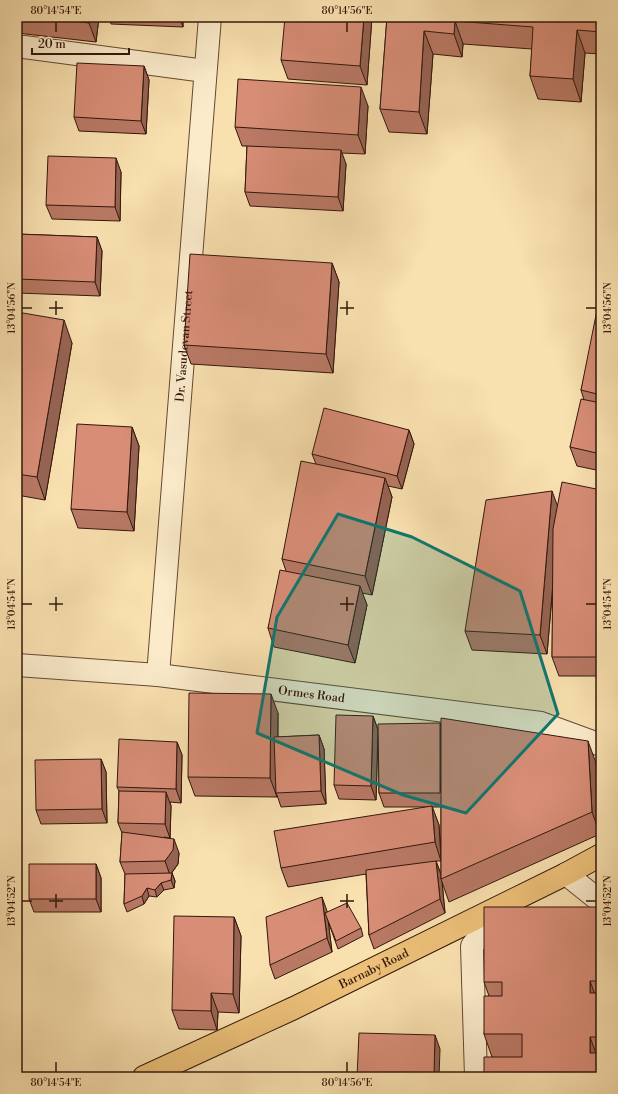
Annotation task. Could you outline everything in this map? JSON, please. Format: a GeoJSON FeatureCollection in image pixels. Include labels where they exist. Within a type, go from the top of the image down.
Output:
{"type":"FeatureCollection","features":[{"type":"Feature","properties":{"kind":"main road","name":"Barnaby Road"},"geometry":{"type":"LineString","coordinates":[[144,1077],[294,1008],[583,868],[601,855]]}},
{"type":"Feature","properties":{"kind":"street","name":"Dr. Vasudevan Street"},"geometry":{"type":"LineString","coordinates":[[158,675],[210,17]]}},
{"type":"Feature","properties":{"kind":"street"},"geometry":{"type":"LineString","coordinates":[[24,47],[205,71]]}},
{"type":"Feature","properties":{"kind":"street","name":"Ormes Road"},"geometry":{"type":"LineString","coordinates":[[17,665],[158,675],[541,723],[601,745]]}},
{"type":"Feature","properties":{"kind":"street"},"geometry":{"type":"LineString","coordinates":[[583,868],[596,909]]}},
{"type":"Feature","properties":{"kind":"street"},"geometry":{"type":"LineString","coordinates":[[476,1077],[472,946],[482,933],[534,923]]}},
{"type":"Feature","properties":{"kind":"highlighted area"},"geometry":{"type":"Polygon","coordinates":[[[338,514],[412,537],[520,591],[558,714],[466,813],[403,795],[257,733],[277,617],[338,514]]]}},
{"type":"Feature","properties":{"kind":"building"},"geometry":{"type":"Polygon","coordinates":[[[36,17],[90,17],[89,23],[36,17]]]}},
{"type":"Feature","properties":{"kind":"building"},"geometry":{"type":"Polygon","coordinates":[[[285,17],[364,17],[360,66],[281,60],[285,17]]]}},
{"type":"Feature","properties":{"kind":"building"},"geometry":{"type":"Polygon","coordinates":[[[387,17],[601,17],[601,32],[577,30],[573,79],[530,76],[533,27],[455,21],[454,34],[424,31],[419,112],[380,109],[387,17]]]}},
{"type":"Feature","properties":{"kind":"building"},"geometry":{"type":"Polygon","coordinates":[[[77,63],[144,66],[141,121],[74,117],[77,63]]]}},
{"type":"Feature","properties":{"kind":"building"},"geometry":{"type":"Polygon","coordinates":[[[238,79],[361,87],[358,135],[235,127],[238,79]]]}},
{"type":"Feature","properties":{"kind":"building"},"geometry":{"type":"Polygon","coordinates":[[[247,146],[341,150],[338,197],[245,192],[247,146]]]}},
{"type":"Feature","properties":{"kind":"building"},"geometry":{"type":"Polygon","coordinates":[[[48,156],[116,158],[115,207],[46,205],[48,156]]]}},
{"type":"Feature","properties":{"kind":"building"},"geometry":{"type":"Polygon","coordinates":[[[17,234],[97,237],[95,282],[17,279],[17,234]]]}},
{"type":"Feature","properties":{"kind":"building"},"geometry":{"type":"Polygon","coordinates":[[[190,254],[332,263],[326,354],[184,345],[190,254]]]}},
{"type":"Feature","properties":{"kind":"building"},"geometry":{"type":"Polygon","coordinates":[[[597,310],[601,310],[601,395],[581,390],[597,310]]]}},
{"type":"Feature","properties":{"kind":"building"},"geometry":{"type":"Polygon","coordinates":[[[17,312],[64,320],[37,477],[17,474],[17,312]]]}},
{"type":"Feature","properties":{"kind":"building"},"geometry":{"type":"Polygon","coordinates":[[[581,399],[601,403],[601,454],[570,447],[581,399]]]}},
{"type":"Feature","properties":{"kind":"building"},"geometry":{"type":"Polygon","coordinates":[[[324,408],[409,430],[397,476],[312,454],[324,408]]]}},
{"type":"Feature","properties":{"kind":"building"},"geometry":{"type":"Polygon","coordinates":[[[77,424],[132,427],[127,512],[71,509],[77,424]]]}},
{"type":"Feature","properties":{"kind":"building"},"geometry":{"type":"Polygon","coordinates":[[[301,461],[385,478],[365,576],[282,559],[301,461]]]}},
{"type":"Feature","properties":{"kind":"building"},"geometry":{"type":"Polygon","coordinates":[[[562,482],[601,490],[601,657],[552,657],[553,529],[562,482]]]}},
{"type":"Feature","properties":{"kind":"building"},"geometry":{"type":"Polygon","coordinates":[[[552,491],[540,635],[465,631],[486,500],[552,491]]]}},
{"type":"Feature","properties":{"kind":"building"},"geometry":{"type":"Polygon","coordinates":[[[280,570],[360,586],[348,645],[268,628],[280,570]]]}},
{"type":"Feature","properties":{"kind":"building"},"geometry":{"type":"Polygon","coordinates":[[[189,693],[271,694],[270,778],[188,777],[189,693]]]}},
{"type":"Feature","properties":{"kind":"building"},"geometry":{"type":"Polygon","coordinates":[[[336,715],[373,716],[371,786],[334,785],[336,715]]]}},
{"type":"Feature","properties":{"kind":"building"},"geometry":{"type":"Polygon","coordinates":[[[441,718],[588,741],[592,812],[441,879],[441,718]]]}},
{"type":"Feature","properties":{"kind":"building"},"geometry":{"type":"Polygon","coordinates":[[[440,723],[440,793],[379,793],[378,724],[440,723]]]}},
{"type":"Feature","properties":{"kind":"building"},"geometry":{"type":"Polygon","coordinates":[[[319,735],[321,791],[276,793],[274,737],[319,735]]]}},
{"type":"Feature","properties":{"kind":"building"},"geometry":{"type":"Polygon","coordinates":[[[119,739],[177,742],[176,789],[117,787],[119,739]]]}},
{"type":"Feature","properties":{"kind":"building"},"geometry":{"type":"Polygon","coordinates":[[[101,759],[102,809],[36,810],[35,760],[101,759]]]}},
{"type":"Feature","properties":{"kind":"building"},"geometry":{"type":"Polygon","coordinates":[[[119,791],[166,792],[165,824],[118,823],[119,791]]]}},
{"type":"Feature","properties":{"kind":"building"},"geometry":{"type":"Polygon","coordinates":[[[432,806],[435,842],[281,868],[274,831],[432,806]]]}},
{"type":"Feature","properties":{"kind":"building"},"geometry":{"type":"Polygon","coordinates":[[[122,832],[174,839],[173,850],[165,861],[120,862],[122,832]]]}},
{"type":"Feature","properties":{"kind":"building"},"geometry":{"type":"Polygon","coordinates":[[[436,861],[440,899],[369,935],[366,870],[436,861]]]}},
{"type":"Feature","properties":{"kind":"building"},"geometry":{"type":"Polygon","coordinates":[[[29,864],[96,864],[96,899],[29,899],[29,864]]]}},
{"type":"Feature","properties":{"kind":"building"},"geometry":{"type":"Polygon","coordinates":[[[172,873],[171,880],[161,883],[155,890],[147,888],[142,896],[124,904],[125,874],[172,873]]]}},
{"type":"Feature","properties":{"kind":"building"},"geometry":{"type":"Polygon","coordinates":[[[322,897],[327,938],[270,965],[266,917],[322,897]]]}},
{"type":"Feature","properties":{"kind":"building"},"geometry":{"type":"Polygon","coordinates":[[[347,903],[361,928],[336,941],[325,913],[347,903]]]}},
{"type":"Feature","properties":{"kind":"building"},"geometry":{"type":"Polygon","coordinates":[[[484,907],[601,907],[601,981],[590,981],[590,993],[601,993],[601,1037],[590,1037],[590,1053],[601,1053],[601,1077],[484,1077],[484,1057],[522,1057],[522,1034],[484,1034],[484,996],[502,996],[502,982],[484,982],[484,907]]]}},
{"type":"Feature","properties":{"kind":"building"},"geometry":{"type":"Polygon","coordinates":[[[174,916],[234,917],[233,994],[211,993],[211,1011],[172,1010],[174,916]]]}},
{"type":"Feature","properties":{"kind":"building"},"geometry":{"type":"Polygon","coordinates":[[[359,1033],[435,1035],[434,1077],[357,1077],[359,1033]]]}}]}
